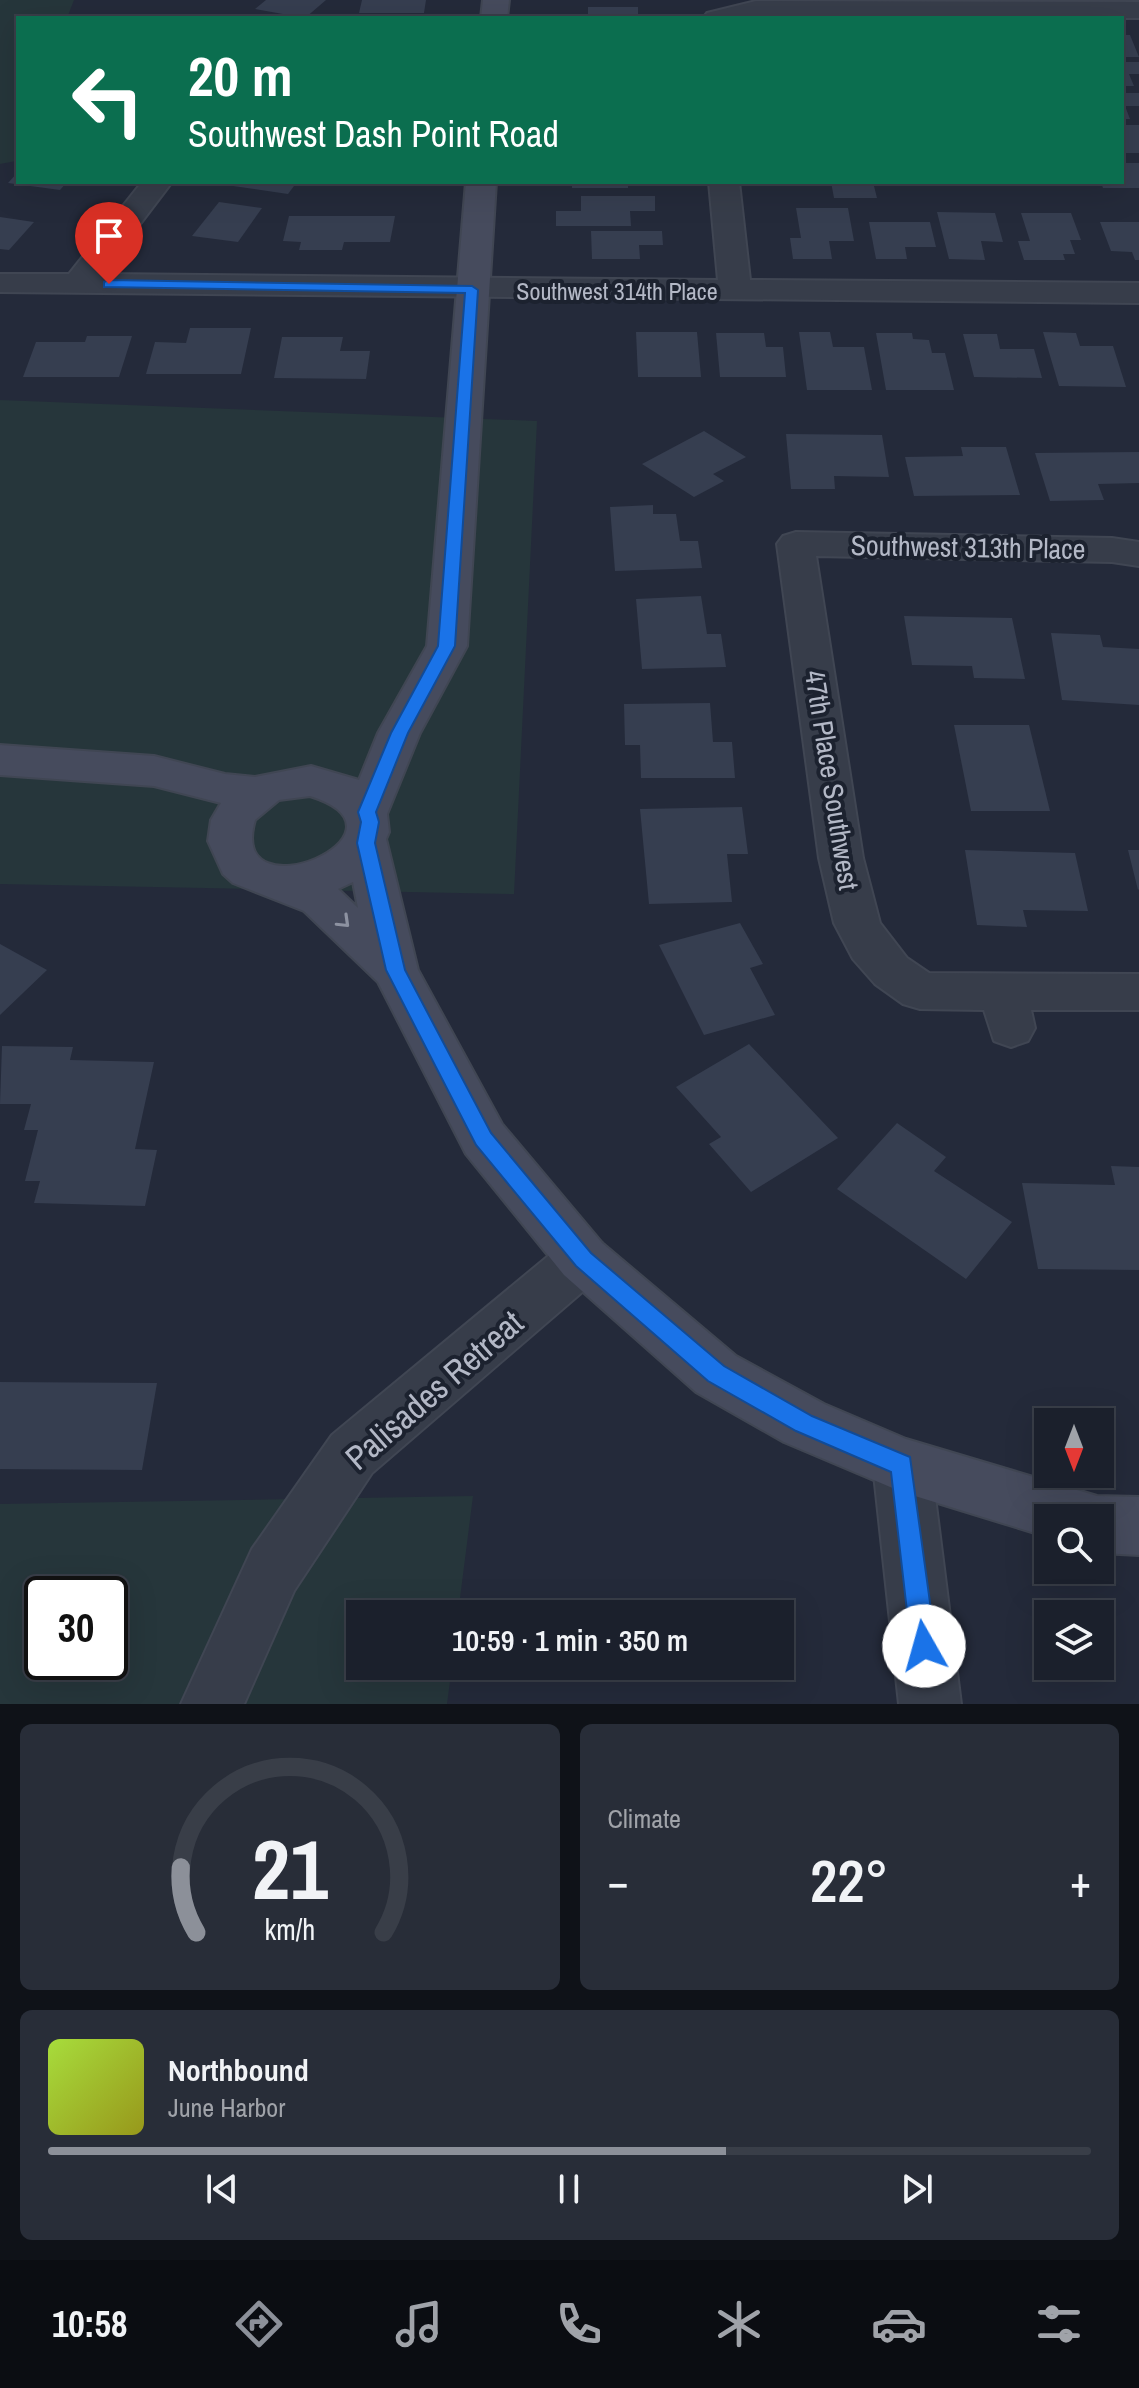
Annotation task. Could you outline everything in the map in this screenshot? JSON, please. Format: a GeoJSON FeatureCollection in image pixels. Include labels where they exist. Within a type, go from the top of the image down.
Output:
{"type":"FeatureCollection","features":[{"type":"Feature","properties":{"kind":"main road"},"geometry":{"type":"LineString","coordinates":[[287,882],[320,879],[359,854],[399,733],[447,646],[481,184]]}},
{"type":"Feature","properties":{"kind":"main road"},"geometry":{"type":"LineString","coordinates":[[228,844],[234,815],[275,787],[344,762],[399,733]]}},
{"type":"Feature","properties":{"kind":"main road"},"geometry":{"type":"LineString","coordinates":[[0,760],[154,771],[225,789],[275,787],[311,781],[337,787],[358,800],[395,970],[484,1139],[583,1259],[716,1374],[804,1423],[902,1465],[1034,1504]]}},
{"type":"Feature","properties":{"kind":"main road"},"geometry":{"type":"LineString","coordinates":[[154,771],[198,805],[228,844],[233,856],[254,874],[287,882],[320,899],[395,970]]}},
{"type":"Feature","properties":{"kind":"main road"},"geometry":{"type":"LineString","coordinates":[[1114,1525],[1139,1526]]}},
{"type":"Feature","properties":{"kind":"street"},"geometry":{"type":"LineString","coordinates":[[725,16],[756,9],[1139,10]]}},
{"type":"Feature","properties":{"kind":"street"},"geometry":{"type":"LineString","coordinates":[[78,284],[155,184]]}},
{"type":"Feature","properties":{"kind":"street"},"geometry":{"type":"LineString","coordinates":[[724,184],[735,291]]}},
{"type":"Feature","properties":{"kind":"street","name":"Southwest 314th Place"},"geometry":{"type":"LineString","coordinates":[[0,283],[472,290],[1139,293]]}},
{"type":"Feature","properties":{"kind":"street","name":"Southwest 313th Place"},"geometry":{"type":"LineString","coordinates":[[796,544],[1112,550],[1139,554]]}},
{"type":"Feature","properties":{"kind":"street","name":"47th Place Southwest"},"geometry":{"type":"LineString","coordinates":[[796,544],[841,858],[857,923],[869,947],[891,971],[920,991],[1008,1010],[1139,992]]}},
{"type":"Feature","properties":{"kind":"street","name":"Palisades Retreat"},"geometry":{"type":"LineString","coordinates":[[212,1704],[273,1570],[352,1454],[583,1259]]}},
{"type":"Feature","properties":{"kind":"street"},"geometry":{"type":"LineString","coordinates":[[902,1465],[930,1704]]}},
{"type":"Feature","properties":{"kind":"shaded area"},"geometry":{"type":"Polygon","coordinates":[[[0,0],[74,0],[68,16],[16,16],[16,161],[0,164],[0,0]]]}},
{"type":"Feature","properties":{"kind":"shaded area"},"geometry":{"type":"Polygon","coordinates":[[[0,400],[537,421],[514,894],[0,884],[0,400]]]}},
{"type":"Feature","properties":{"kind":"shaded area"},"geometry":{"type":"Polygon","coordinates":[[[473,1496],[460,1600],[346,1600],[346,1680],[450,1680],[447,1704],[0,1704],[0,1504],[473,1496]]]}},
{"type":"Feature","properties":{"kind":"building"},"geometry":{"type":"Polygon","coordinates":[[[266,0],[326,0],[307,16],[255,9],[266,0]]]}},
{"type":"Feature","properties":{"kind":"building"},"geometry":{"type":"Polygon","coordinates":[[[362,0],[426,0],[424,13],[359,13],[362,0]]]}},
{"type":"Feature","properties":{"kind":"building"},"geometry":{"type":"Polygon","coordinates":[[[588,7],[638,7],[638,14],[649,14],[649,16],[588,16],[588,7]]]}},
{"type":"Feature","properties":{"kind":"building"},"geometry":{"type":"Polygon","coordinates":[[[1124,35],[1130,35],[1139,57],[1124,57],[1124,35]]]}},
{"type":"Feature","properties":{"kind":"building"},"geometry":{"type":"Polygon","coordinates":[[[1124,62],[1139,62],[1139,74],[1129,74],[1134,86],[1124,86],[1124,62]]]}},
{"type":"Feature","properties":{"kind":"building"},"geometry":{"type":"Polygon","coordinates":[[[1124,93],[1139,93],[1139,106],[1125,106],[1130,119],[1124,119],[1124,93]]]}},
{"type":"Feature","properties":{"kind":"building"},"geometry":{"type":"Polygon","coordinates":[[[1124,125],[1139,125],[1139,153],[1124,153],[1124,125]]]}},
{"type":"Feature","properties":{"kind":"building"},"geometry":{"type":"Polygon","coordinates":[[[1124,163],[1139,163],[1139,188],[1103,188],[1102,184],[1124,184],[1124,163]]]}},
{"type":"Feature","properties":{"kind":"building"},"geometry":{"type":"Polygon","coordinates":[[[16,174],[16,184],[65,184],[60,190],[8,183],[16,174]]]}},
{"type":"Feature","properties":{"kind":"building"},"geometry":{"type":"Polygon","coordinates":[[[227,184],[296,184],[288,194],[227,184]]]}},
{"type":"Feature","properties":{"kind":"building"},"geometry":{"type":"Polygon","coordinates":[[[572,184],[628,184],[628,188],[572,188],[572,184]]]}},
{"type":"Feature","properties":{"kind":"building"},"geometry":{"type":"Polygon","coordinates":[[[831,184],[874,184],[877,198],[834,198],[831,184]]]}},
{"type":"Feature","properties":{"kind":"building"},"geometry":{"type":"Polygon","coordinates":[[[581,196],[655,196],[655,211],[630,211],[631,226],[556,226],[556,211],[581,211],[581,196]]]}},
{"type":"Feature","properties":{"kind":"building"},"geometry":{"type":"Polygon","coordinates":[[[219,202],[262,208],[238,242],[192,236],[219,202]]]}},
{"type":"Feature","properties":{"kind":"building"},"geometry":{"type":"Polygon","coordinates":[[[796,208],[848,208],[854,241],[829,241],[832,259],[793,259],[790,238],[801,238],[796,208]]]}},
{"type":"Feature","properties":{"kind":"building"},"geometry":{"type":"Polygon","coordinates":[[[937,212],[995,213],[1003,242],[981,241],[985,260],[949,259],[937,212]]]}},
{"type":"Feature","properties":{"kind":"building"},"geometry":{"type":"Polygon","coordinates":[[[1021,213],[1071,213],[1081,240],[1070,240],[1075,254],[1063,254],[1065,260],[1024,260],[1018,241],[1030,241],[1021,213]]]}},
{"type":"Feature","properties":{"kind":"building"},"geometry":{"type":"Polygon","coordinates":[[[289,216],[395,216],[390,242],[344,242],[342,250],[299,250],[301,242],[283,241],[289,216]]]}},
{"type":"Feature","properties":{"kind":"building"},"geometry":{"type":"Polygon","coordinates":[[[0,217],[34,222],[9,250],[0,249],[0,217]]]}},
{"type":"Feature","properties":{"kind":"building"},"geometry":{"type":"Polygon","coordinates":[[[869,222],[930,222],[936,247],[905,247],[907,259],[876,259],[869,222]]]}},
{"type":"Feature","properties":{"kind":"building"},"geometry":{"type":"Polygon","coordinates":[[[1100,222],[1139,222],[1139,260],[1135,260],[1132,252],[1111,251],[1100,222]]]}},
{"type":"Feature","properties":{"kind":"building"},"geometry":{"type":"Polygon","coordinates":[[[591,231],[662,231],[663,245],[639,245],[640,259],[592,259],[591,231]]]}},
{"type":"Feature","properties":{"kind":"building"},"geometry":{"type":"Polygon","coordinates":[[[190,328],[251,328],[241,374],[146,374],[155,342],[186,343],[190,328]]]}},
{"type":"Feature","properties":{"kind":"building"},"geometry":{"type":"Polygon","coordinates":[[[636,332],[697,332],[701,377],[638,377],[636,332]]]}},
{"type":"Feature","properties":{"kind":"building"},"geometry":{"type":"Polygon","coordinates":[[[799,332],[830,332],[833,347],[864,347],[872,390],[807,390],[799,332]]]}},
{"type":"Feature","properties":{"kind":"building"},"geometry":{"type":"Polygon","coordinates":[[[1043,332],[1076,333],[1080,346],[1113,346],[1126,387],[1059,386],[1043,332]]]}},
{"type":"Feature","properties":{"kind":"building"},"geometry":{"type":"Polygon","coordinates":[[[716,333],[764,333],[766,347],[783,347],[786,377],[720,377],[716,333]]]}},
{"type":"Feature","properties":{"kind":"building"},"geometry":{"type":"Polygon","coordinates":[[[876,333],[912,333],[913,339],[929,340],[932,353],[945,353],[954,390],[886,390],[876,333]]]}},
{"type":"Feature","properties":{"kind":"building"},"geometry":{"type":"Polygon","coordinates":[[[963,334],[997,334],[1000,349],[1034,349],[1042,378],[974,377],[963,334]]]}},
{"type":"Feature","properties":{"kind":"building"},"geometry":{"type":"Polygon","coordinates":[[[87,336],[132,336],[119,377],[23,377],[36,342],[85,342],[87,336]]]}},
{"type":"Feature","properties":{"kind":"building"},"geometry":{"type":"Polygon","coordinates":[[[282,337],[343,337],[340,351],[370,351],[366,379],[274,378],[282,337]]]}},
{"type":"Feature","properties":{"kind":"building"},"geometry":{"type":"Polygon","coordinates":[[[704,431],[746,457],[713,474],[724,481],[694,497],[642,464],[704,431]]]}},
{"type":"Feature","properties":{"kind":"building"},"geometry":{"type":"Polygon","coordinates":[[[786,434],[882,435],[889,477],[834,476],[835,489],[791,489],[786,434]]]}},
{"type":"Feature","properties":{"kind":"building"},"geometry":{"type":"Polygon","coordinates":[[[961,447],[1006,447],[1020,495],[914,496],[905,457],[963,456],[961,447]]]}},
{"type":"Feature","properties":{"kind":"building"},"geometry":{"type":"Polygon","coordinates":[[[1139,452],[1139,483],[1098,484],[1104,500],[1050,501],[1035,453],[1139,452]]]}},
{"type":"Feature","properties":{"kind":"building"},"geometry":{"type":"Polygon","coordinates":[[[653,505],[653,514],[676,514],[680,541],[698,541],[702,568],[615,571],[610,507],[653,505]]]}},
{"type":"Feature","properties":{"kind":"building"},"geometry":{"type":"Polygon","coordinates":[[[701,596],[707,634],[721,634],[726,667],[642,669],[636,599],[701,596]]]}},
{"type":"Feature","properties":{"kind":"building"},"geometry":{"type":"Polygon","coordinates":[[[904,616],[1012,618],[1025,679],[974,678],[972,666],[912,665],[904,616]]]}},
{"type":"Feature","properties":{"kind":"building"},"geometry":{"type":"Polygon","coordinates":[[[1051,633],[1100,635],[1103,647],[1139,649],[1139,705],[1062,700],[1051,633]]]}},
{"type":"Feature","properties":{"kind":"building"},"geometry":{"type":"Polygon","coordinates":[[[710,703],[713,742],[732,742],[735,778],[641,778],[640,745],[625,745],[624,704],[710,703]]]}},
{"type":"Feature","properties":{"kind":"building"},"geometry":{"type":"Polygon","coordinates":[[[954,725],[1029,725],[1050,811],[971,811],[954,725]]]}},
{"type":"Feature","properties":{"kind":"building"},"geometry":{"type":"Polygon","coordinates":[[[742,807],[748,854],[727,854],[732,902],[649,904],[640,809],[742,807]]]}},
{"type":"Feature","properties":{"kind":"building"},"geometry":{"type":"Polygon","coordinates":[[[965,850],[1075,853],[1088,911],[1023,910],[1027,927],[977,925],[965,850]]]}},
{"type":"Feature","properties":{"kind":"building"},"geometry":{"type":"Polygon","coordinates":[[[1128,850],[1139,850],[1138,890],[1128,850]]]}},
{"type":"Feature","properties":{"kind":"building"},"geometry":{"type":"Polygon","coordinates":[[[740,923],[763,964],[750,968],[775,1015],[704,1035],[659,945],[740,923]]]}},
{"type":"Feature","properties":{"kind":"building"},"geometry":{"type":"Polygon","coordinates":[[[0,944],[47,970],[0,1015],[0,944]]]}},
{"type":"Feature","properties":{"kind":"building"},"geometry":{"type":"Polygon","coordinates":[[[749,1044],[838,1138],[751,1192],[709,1144],[721,1137],[676,1087],[749,1044]]]}},
{"type":"Feature","properties":{"kind":"building"},"geometry":{"type":"Polygon","coordinates":[[[2,1046],[73,1047],[70,1060],[154,1062],[135,1149],[157,1150],[145,1206],[34,1203],[40,1181],[25,1181],[38,1130],[24,1130],[31,1104],[0,1104],[2,1046]]]}},
{"type":"Feature","properties":{"kind":"building"},"geometry":{"type":"Polygon","coordinates":[[[897,1123],[946,1157],[934,1171],[1012,1222],[966,1279],[837,1189],[897,1123]]]}},
{"type":"Feature","properties":{"kind":"building"},"geometry":{"type":"Polygon","coordinates":[[[1111,1166],[1139,1167],[1139,1270],[1038,1269],[1022,1183],[1115,1185],[1111,1166]]]}},
{"type":"Feature","properties":{"kind":"building"},"geometry":{"type":"Polygon","coordinates":[[[0,1382],[157,1383],[142,1470],[0,1469],[0,1382]]]}},
{"type":"Feature","properties":{"kind":"route"},"geometry":{"type":"LineString","coordinates":[[109,284],[472,290],[447,646],[399,733],[367,812],[370,822],[366,843],[395,970],[484,1139],[583,1259],[716,1374],[804,1423],[902,1465],[924,1646]]}}]}
